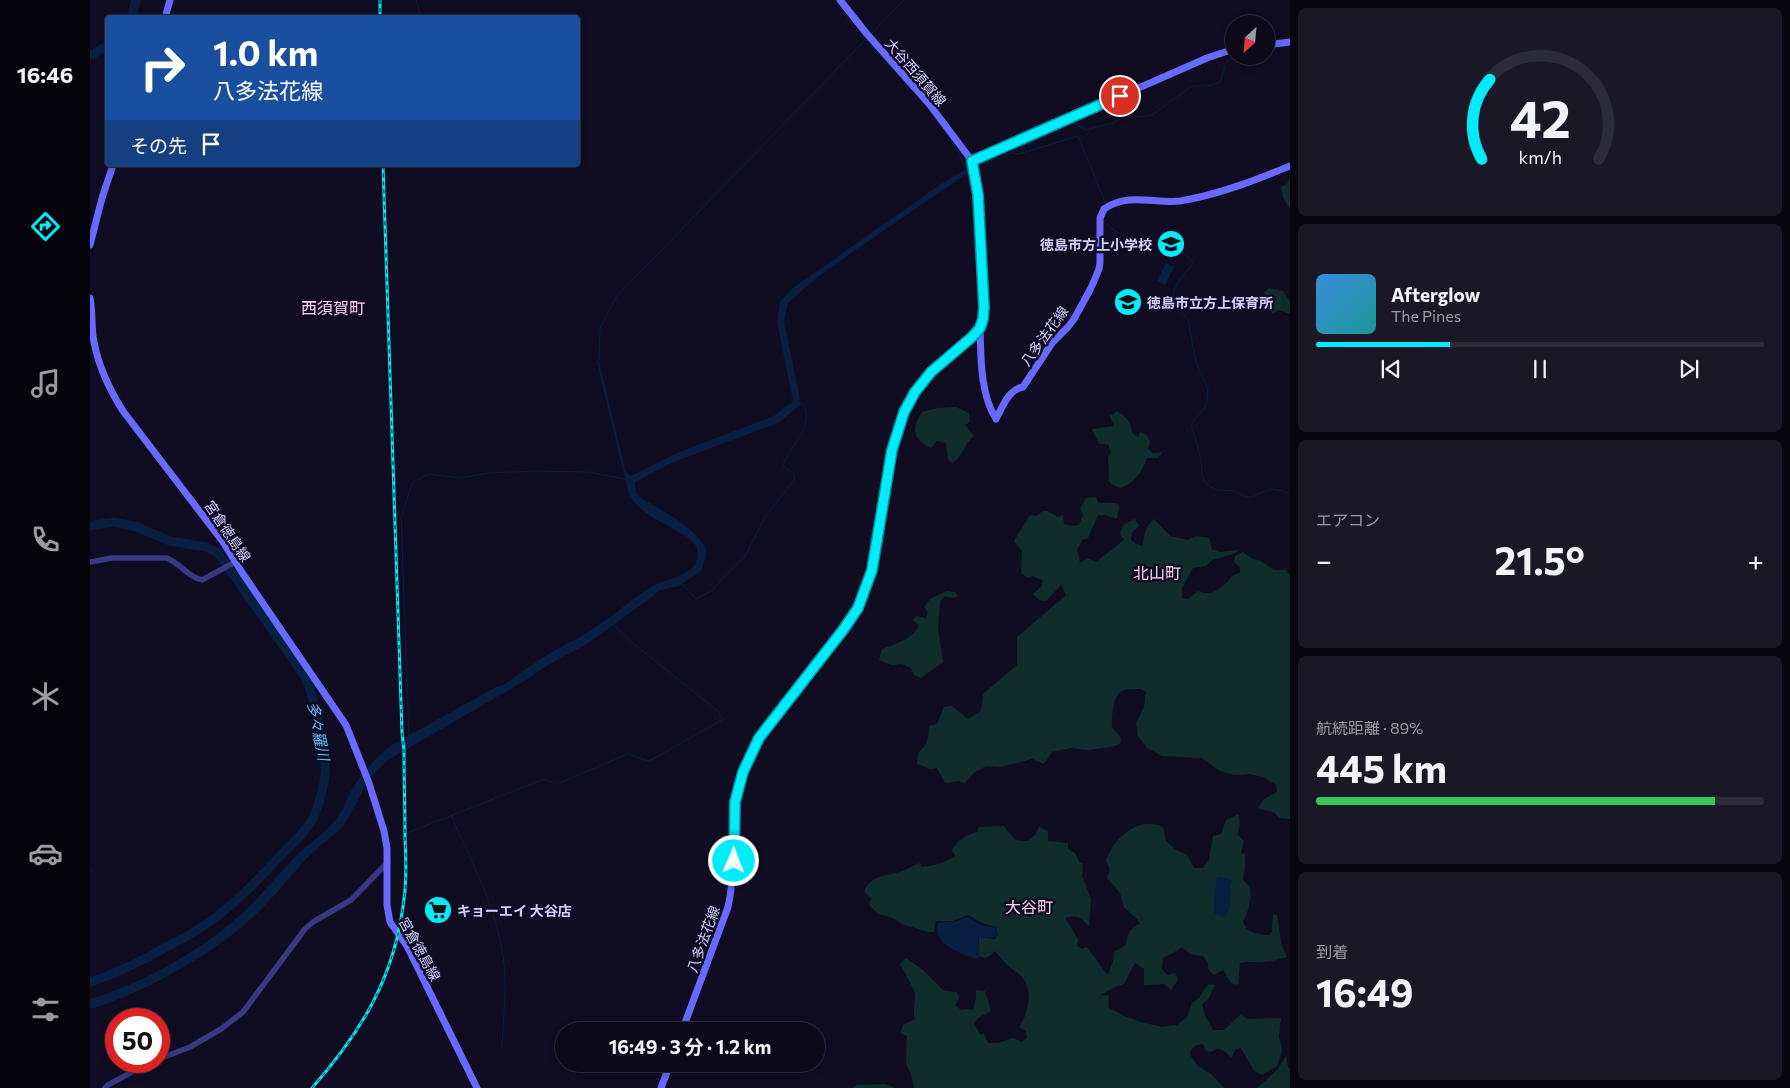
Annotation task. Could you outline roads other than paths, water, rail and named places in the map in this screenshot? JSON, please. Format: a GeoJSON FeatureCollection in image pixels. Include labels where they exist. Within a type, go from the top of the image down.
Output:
{"type":"FeatureCollection","features":[{"type":"Feature","properties":{"kind":"main road"},"geometry":{"type":"LineString","coordinates":[[165,15],[170,0]]}},
{"type":"Feature","properties":{"kind":"main road","name":"大谷西須賀線"},"geometry":{"type":"LineString","coordinates":[[840,0],[930,106],[972,161]]}},
{"type":"Feature","properties":{"kind":"main road"},"geometry":{"type":"LineString","coordinates":[[1275,44],[1290,42]]}},
{"type":"Feature","properties":{"kind":"main road"},"geometry":{"type":"LineString","coordinates":[[972,161],[1207,58],[1225,53]]}},
{"type":"Feature","properties":{"kind":"main road","name":"八多法花線"},"geometry":{"type":"LineString","coordinates":[[972,161],[978,195],[984,307],[980,328],[985,393],[996,418],[1011,392],[1015,388],[1023,386],[1052,343],[1071,323],[1091,288],[1099,269],[1100,218],[1104,209],[1136,199],[1172,201],[1198,197],[1248,183],[1290,166]]}},
{"type":"Feature","properties":{"kind":"main road"},"geometry":{"type":"LineString","coordinates":[[90,245],[99,206],[111,167]]}},
{"type":"Feature","properties":{"kind":"main road","name":"宮倉徳島線"},"geometry":{"type":"LineString","coordinates":[[90,298],[94,342],[99,362],[114,396],[123,411],[223,542],[234,563],[341,716],[353,740],[370,783],[388,848],[387,904],[390,922],[407,946],[477,1088]]}},
{"type":"Feature","properties":{"kind":"main road","name":"八多法花線"},"geometry":{"type":"LineString","coordinates":[[685,1022],[732,893],[734,809],[743,772],[759,738],[858,608],[872,570],[892,450],[904,412],[915,392],[931,372],[980,328]]}},
{"type":"Feature","properties":{"kind":"main road"},"geometry":{"type":"LineString","coordinates":[[661,1088],[667,1072]]}},
{"type":"Feature","properties":{"kind":"street"},"geometry":{"type":"LineString","coordinates":[[90,562],[120,557],[166,558],[174,561],[193,577],[202,580],[234,563]]}},
{"type":"Feature","properties":{"kind":"street"},"geometry":{"type":"LineString","coordinates":[[170,1054],[190,1047],[231,1022],[243,1012],[305,929],[351,900],[388,862]]}},
{"type":"Feature","properties":{"kind":"street"},"geometry":{"type":"LineString","coordinates":[[105,1088],[130,1073]]}},
{"type":"Feature","properties":{"kind":"water"},"geometry":{"type":"Polygon","coordinates":[[[968,168],[969,172],[815,279],[788,303],[784,322],[801,404],[780,422],[671,463],[635,482],[636,493],[641,498],[678,520],[695,534],[707,551],[702,570],[679,586],[660,590],[587,644],[388,760],[369,782],[343,826],[310,855],[252,918],[217,946],[176,972],[132,994],[90,1009],[90,999],[110,993],[169,966],[238,917],[298,854],[333,823],[359,779],[390,746],[496,687],[503,685],[541,658],[594,628],[649,588],[677,577],[693,567],[698,557],[694,543],[683,534],[643,511],[630,495],[597,362],[599,362],[625,470],[631,476],[677,453],[774,416],[793,401],[777,322],[780,302],[793,288],[941,184],[968,168]]]}},
{"type":"Feature","properties":{"kind":"water"},"geometry":{"type":"Polygon","coordinates":[[[1166,263],[1174,267],[1165,285],[1157,281],[1166,263]]]}},
{"type":"Feature","properties":{"kind":"water"},"geometry":{"type":"Polygon","coordinates":[[[1217,877],[1232,880],[1230,905],[1224,917],[1214,914],[1217,877]]]}},
{"type":"Feature","properties":{"kind":"water"},"geometry":{"type":"Polygon","coordinates":[[[967,917],[983,926],[995,927],[997,935],[994,938],[978,937],[979,959],[957,952],[939,937],[937,930],[938,923],[957,921],[967,917]]]}},
{"type":"Feature","properties":{"kind":"waterway","name":"多々羅川"},"geometry":{"type":"LineString","coordinates":[[132,15],[136,0]]}},
{"type":"Feature","properties":{"kind":"waterway"},"geometry":{"type":"LineString","coordinates":[[416,0],[420,15]]}},
{"type":"Feature","properties":{"kind":"waterway"},"geometry":{"type":"LineString","coordinates":[[834,0],[935,117],[966,168]]}},
{"type":"Feature","properties":{"kind":"waterway"},"geometry":{"type":"LineString","coordinates":[[871,34],[904,0]]}},
{"type":"Feature","properties":{"kind":"waterway"},"geometry":{"type":"LineString","coordinates":[[599,361],[600,328],[617,296],[867,38]]}},
{"type":"Feature","properties":{"kind":"waterway"},"geometry":{"type":"LineString","coordinates":[[1275,48],[1290,46]]}},
{"type":"Feature","properties":{"kind":"waterway","name":"多々羅川"},"geometry":{"type":"LineString","coordinates":[[90,56],[105,47]]}},
{"type":"Feature","properties":{"kind":"waterway"},"geometry":{"type":"LineString","coordinates":[[987,162],[1011,153],[1070,123],[1086,130],[1113,123],[1126,116],[1141,117],[1152,115],[1190,87],[1212,85],[1220,82],[1225,65]]}},
{"type":"Feature","properties":{"kind":"waterway"},"geometry":{"type":"LineString","coordinates":[[1012,153],[1019,154],[1078,136],[1106,204]]}},
{"type":"Feature","properties":{"kind":"waterway"},"geometry":{"type":"LineString","coordinates":[[1104,223],[1131,240],[1174,250],[1188,257],[1194,263],[1176,285],[1172,302],[1188,320],[1196,363],[1208,389],[1207,402],[1204,409],[1191,424],[1201,459],[1202,476],[1205,482],[1217,490],[1235,491],[1246,497],[1252,497],[1271,489],[1290,494]]}},
{"type":"Feature","properties":{"kind":"waterway"},"geometry":{"type":"LineString","coordinates":[[681,583],[696,599],[713,590],[729,571],[744,558],[765,517],[794,480],[794,475],[783,465],[805,426],[806,410],[802,403]]}},
{"type":"Feature","properties":{"kind":"waterway"},"geometry":{"type":"LineString","coordinates":[[409,736],[401,516],[413,482],[429,474],[461,478],[488,473],[536,471],[589,472],[625,479]]}},
{"type":"Feature","properties":{"kind":"waterway","name":"多々羅川"},"geometry":{"type":"LineString","coordinates":[[90,526],[114,522],[137,527],[170,541],[206,547],[218,553],[304,675],[318,718],[325,757],[322,792],[313,818],[307,828],[257,881],[221,913],[188,936],[145,959],[90,982]]}},
{"type":"Feature","properties":{"kind":"waterway"},"geometry":{"type":"LineString","coordinates":[[402,835],[544,779],[557,784],[628,754],[648,761],[722,720],[719,712],[635,645],[613,624]]}},
{"type":"Feature","properties":{"kind":"waterway"},"geometry":{"type":"LineString","coordinates":[[451,816],[482,884],[499,937],[505,979],[502,1047]]}},
{"type":"Feature","properties":{"kind":"railway"},"geometry":{"type":"LineString","coordinates":[[380,0],[380,15]]}},
{"type":"Feature","properties":{"kind":"railway"},"geometry":{"type":"LineString","coordinates":[[312,1088],[330,1067],[361,1024],[384,978],[400,927],[406,884],[404,750],[383,167]]}},
{"type":"Feature","properties":{"kind":"place","name":"徳島市方上小学校"},"geometry":{"type":"Point","coordinates":[1171,244]}},
{"type":"Feature","properties":{"kind":"place","name":"徳島市立方上保育所"},"geometry":{"type":"Point","coordinates":[1128,302]}},
{"type":"Feature","properties":{"kind":"place","name":"キョーエイ 大谷店"},"geometry":{"type":"Point","coordinates":[438,910]}},
{"type":"Feature","properties":{"kind":"district","name":"西須賀町"},"geometry":{"type":"Point","coordinates":[333,307]}},
{"type":"Feature","properties":{"kind":"district","name":"北山町"},"geometry":{"type":"Point","coordinates":[1157,572]}},
{"type":"Feature","properties":{"kind":"district","name":"大谷町"},"geometry":{"type":"Point","coordinates":[1029,906]}}]}
